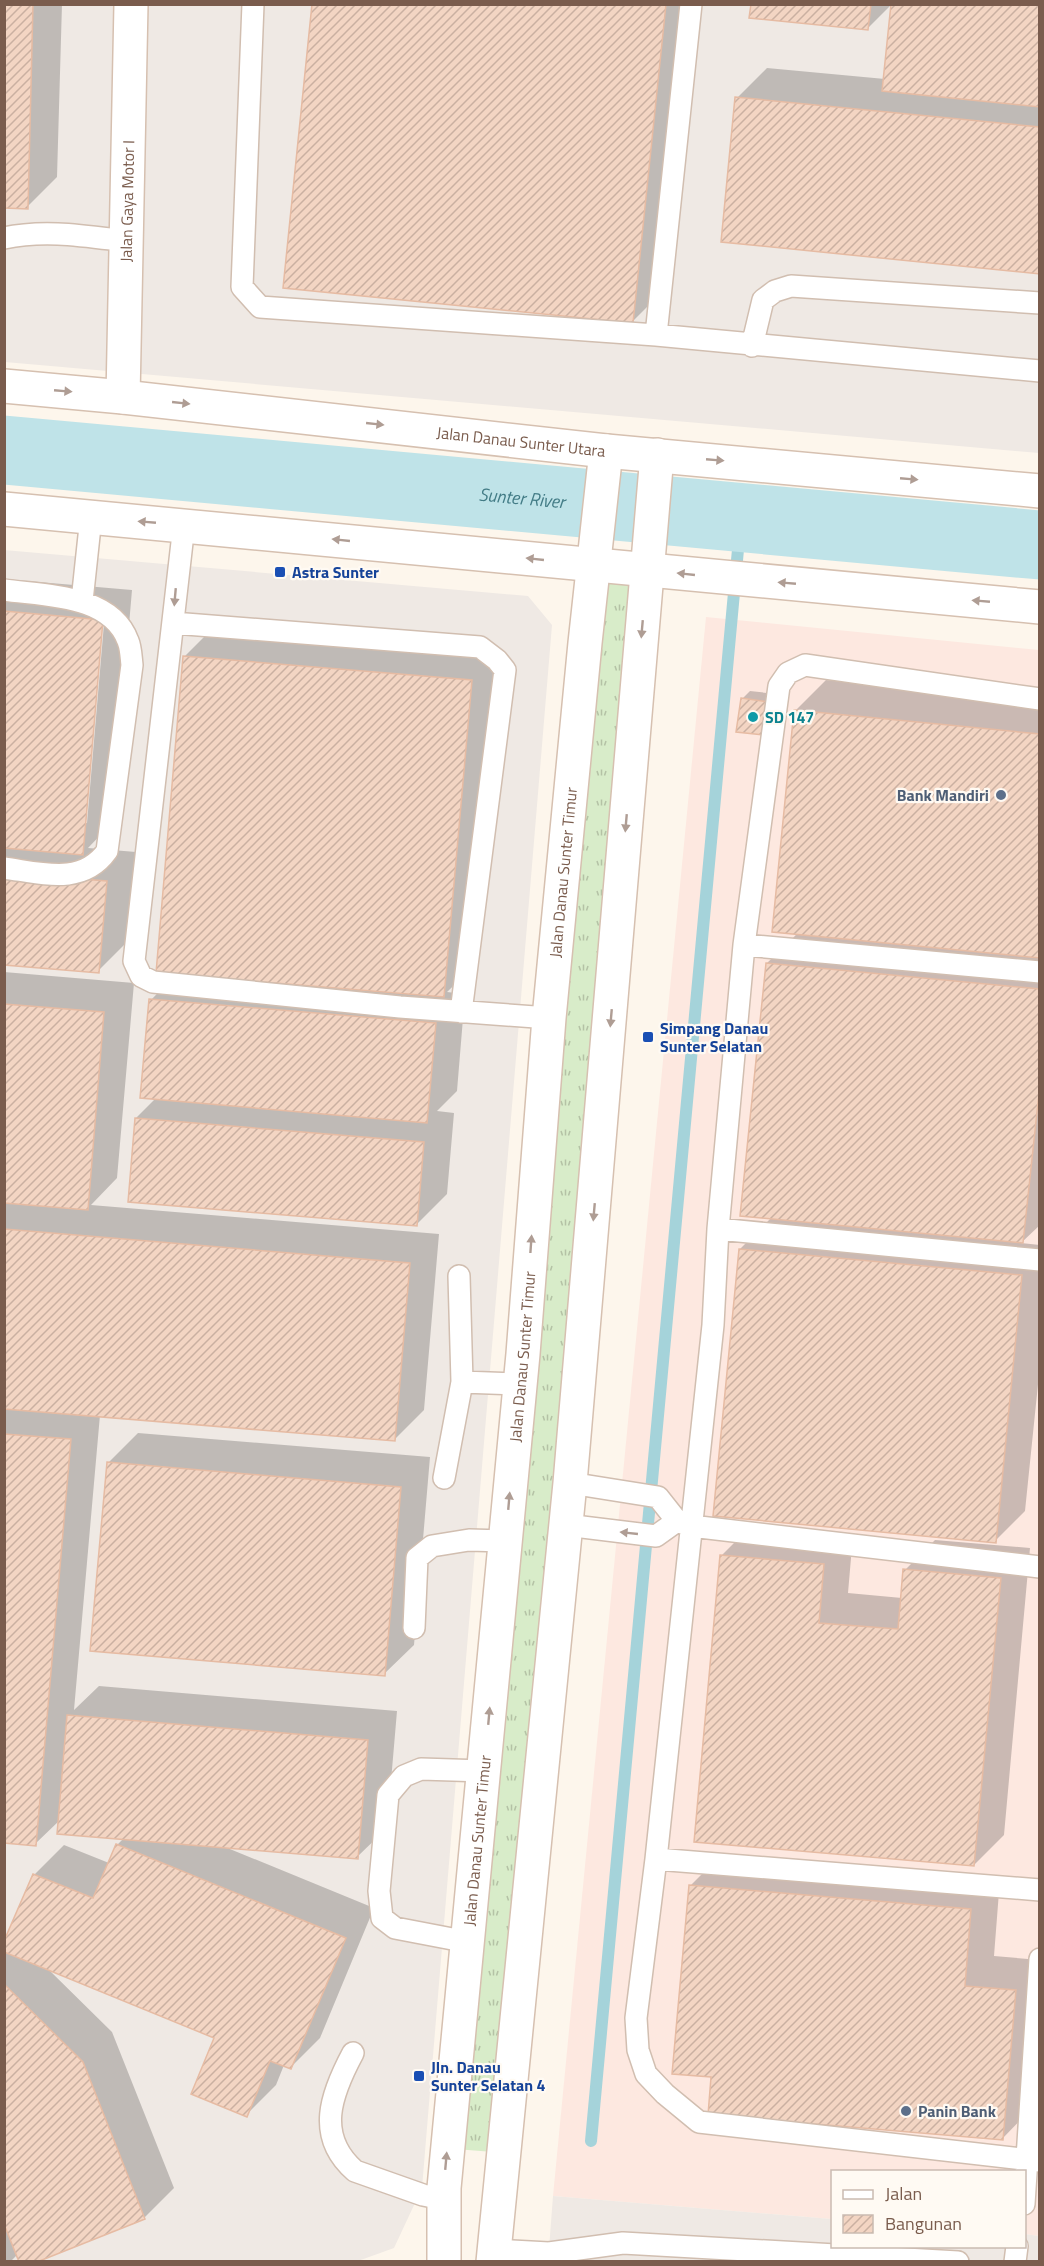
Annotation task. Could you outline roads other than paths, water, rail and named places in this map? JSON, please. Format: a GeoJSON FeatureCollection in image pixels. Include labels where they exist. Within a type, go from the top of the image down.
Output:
{"type":"FeatureCollection","features":[{"type":"Feature","properties":{"kind":"main road","name":"Jalan Gaya Motor I"},"geometry":{"type":"LineString","coordinates":[[123,397],[130,4]]}},
{"type":"Feature","properties":{"kind":"main road","name":"Jalan Danau Sunter Utara"},"geometry":{"type":"LineString","coordinates":[[4,386],[123,397],[605,465],[656,470],[1040,491]]}},
{"type":"Feature","properties":{"kind":"main road","name":"Jalan Danau Sunter Timur"},"geometry":{"type":"LineString","coordinates":[[444,2261],[443,2199],[520,1384],[549,1018],[605,465]]}},
{"type":"Feature","properties":{"kind":"main road"},"geometry":{"type":"LineString","coordinates":[[444,2261],[494,2256],[570,1483],[656,470]]}},
{"type":"Feature","properties":{"kind":"main road"},"geometry":{"type":"LineString","coordinates":[[4,509],[184,525],[596,550],[647,571],[1040,607]]}},
{"type":"Feature","properties":{"kind":"lane"},"geometry":{"type":"LineString","coordinates":[[253,4],[242,287],[260,307],[656,335],[752,346],[1040,371]]}},
{"type":"Feature","properties":{"kind":"lane"},"geometry":{"type":"LineString","coordinates":[[656,335],[691,4]]}},
{"type":"Feature","properties":{"kind":"lane"},"geometry":{"type":"LineString","coordinates":[[4,238],[23,234],[58,233],[126,241]]}},
{"type":"Feature","properties":{"kind":"lane"},"geometry":{"type":"LineString","coordinates":[[752,346],[763,300],[775,291],[791,286],[1040,303]]}},
{"type":"Feature","properties":{"kind":"lane"},"geometry":{"type":"LineString","coordinates":[[82,601],[91,517]]}},
{"type":"Feature","properties":{"kind":"lane"},"geometry":{"type":"LineString","coordinates":[[184,525],[134,962],[141,975],[153,982],[461,1012],[549,1018]]}},
{"type":"Feature","properties":{"kind":"lane"},"geometry":{"type":"LineString","coordinates":[[4,590],[82,601],[116,622],[128,641],[132,665],[107,851],[97,865],[64,875],[4,868]]}},
{"type":"Feature","properties":{"kind":"lane"},"geometry":{"type":"LineString","coordinates":[[173,622],[480,646],[505,670],[461,1012]]}},
{"type":"Feature","properties":{"kind":"lane"},"geometry":{"type":"LineString","coordinates":[[1034,2161],[699,2122],[664,2094],[646,2073],[638,2050],[636,2018],[657,1859],[684,1523],[713,1325],[718,1229],[744,945],[779,686],[788,673],[805,665],[1040,699]]}},
{"type":"Feature","properties":{"kind":"lane"},"geometry":{"type":"LineString","coordinates":[[744,945],[1040,972]]}},
{"type":"Feature","properties":{"kind":"lane"},"geometry":{"type":"LineString","coordinates":[[718,1229],[1040,1260]]}},
{"type":"Feature","properties":{"kind":"lane"},"geometry":{"type":"LineString","coordinates":[[444,1478],[462,1382],[459,1276]]}},
{"type":"Feature","properties":{"kind":"lane"},"geometry":{"type":"LineString","coordinates":[[462,1382],[520,1384]]}},
{"type":"Feature","properties":{"kind":"lane"},"geometry":{"type":"LineString","coordinates":[[570,1483],[658,1497],[684,1523]]}},
{"type":"Feature","properties":{"kind":"lane"},"geometry":{"type":"LineString","coordinates":[[566,1525],[656,1536],[684,1523],[1040,1568]]}},
{"type":"Feature","properties":{"kind":"lane"},"geometry":{"type":"LineString","coordinates":[[414,1628],[417,1558],[432,1546],[469,1540],[505,1541]]}},
{"type":"Feature","properties":{"kind":"lane"},"geometry":{"type":"LineString","coordinates":[[468,1942],[395,1928],[382,1918],[379,1891],[388,1795],[404,1776],[421,1769],[484,1771]]}},
{"type":"Feature","properties":{"kind":"lane"},"geometry":{"type":"LineString","coordinates":[[657,1859],[1040,1890]]}},
{"type":"Feature","properties":{"kind":"lane"},"geometry":{"type":"LineString","coordinates":[[1026,2195],[1034,2161],[1040,1959]]}},
{"type":"Feature","properties":{"kind":"lane"},"geometry":{"type":"LineString","coordinates":[[352,2053],[342,2074],[332,2106],[331,2141],[346,2163],[355,2171],[423,2195],[443,2199]]}},
{"type":"Feature","properties":{"kind":"lane"},"geometry":{"type":"LineString","coordinates":[[494,2256],[543,2257],[623,2243],[958,2262]]}},
{"type":"Feature","properties":{"kind":"waterway","name":"Sunter River"},"geometry":{"type":"LineString","coordinates":[[4,450],[1040,545]]}},
{"type":"Feature","properties":{"kind":"waterway"},"geometry":{"type":"LineString","coordinates":[[591,2141],[741,517]]}},
{"type":"Feature","properties":{"kind":"place","name":"Astra Sunter"},"geometry":{"type":"Point","coordinates":[280,572]}},
{"type":"Feature","properties":{"kind":"place","name":"SD 147"},"geometry":{"type":"Point","coordinates":[753,717]}},
{"type":"Feature","properties":{"kind":"place","name":"Bank Mandiri"},"geometry":{"type":"Point","coordinates":[1001,795]}},
{"type":"Feature","properties":{"kind":"place","name":"Simpang Danau Sunter Selatan"},"geometry":{"type":"Point","coordinates":[648,1037]}},
{"type":"Feature","properties":{"kind":"place","name":"Jln. Danau Sunter Selatan 4"},"geometry":{"type":"Point","coordinates":[419,2076]}},
{"type":"Feature","properties":{"kind":"place","name":"Panin Bank"},"geometry":{"type":"Point","coordinates":[906,2111]}}]}
